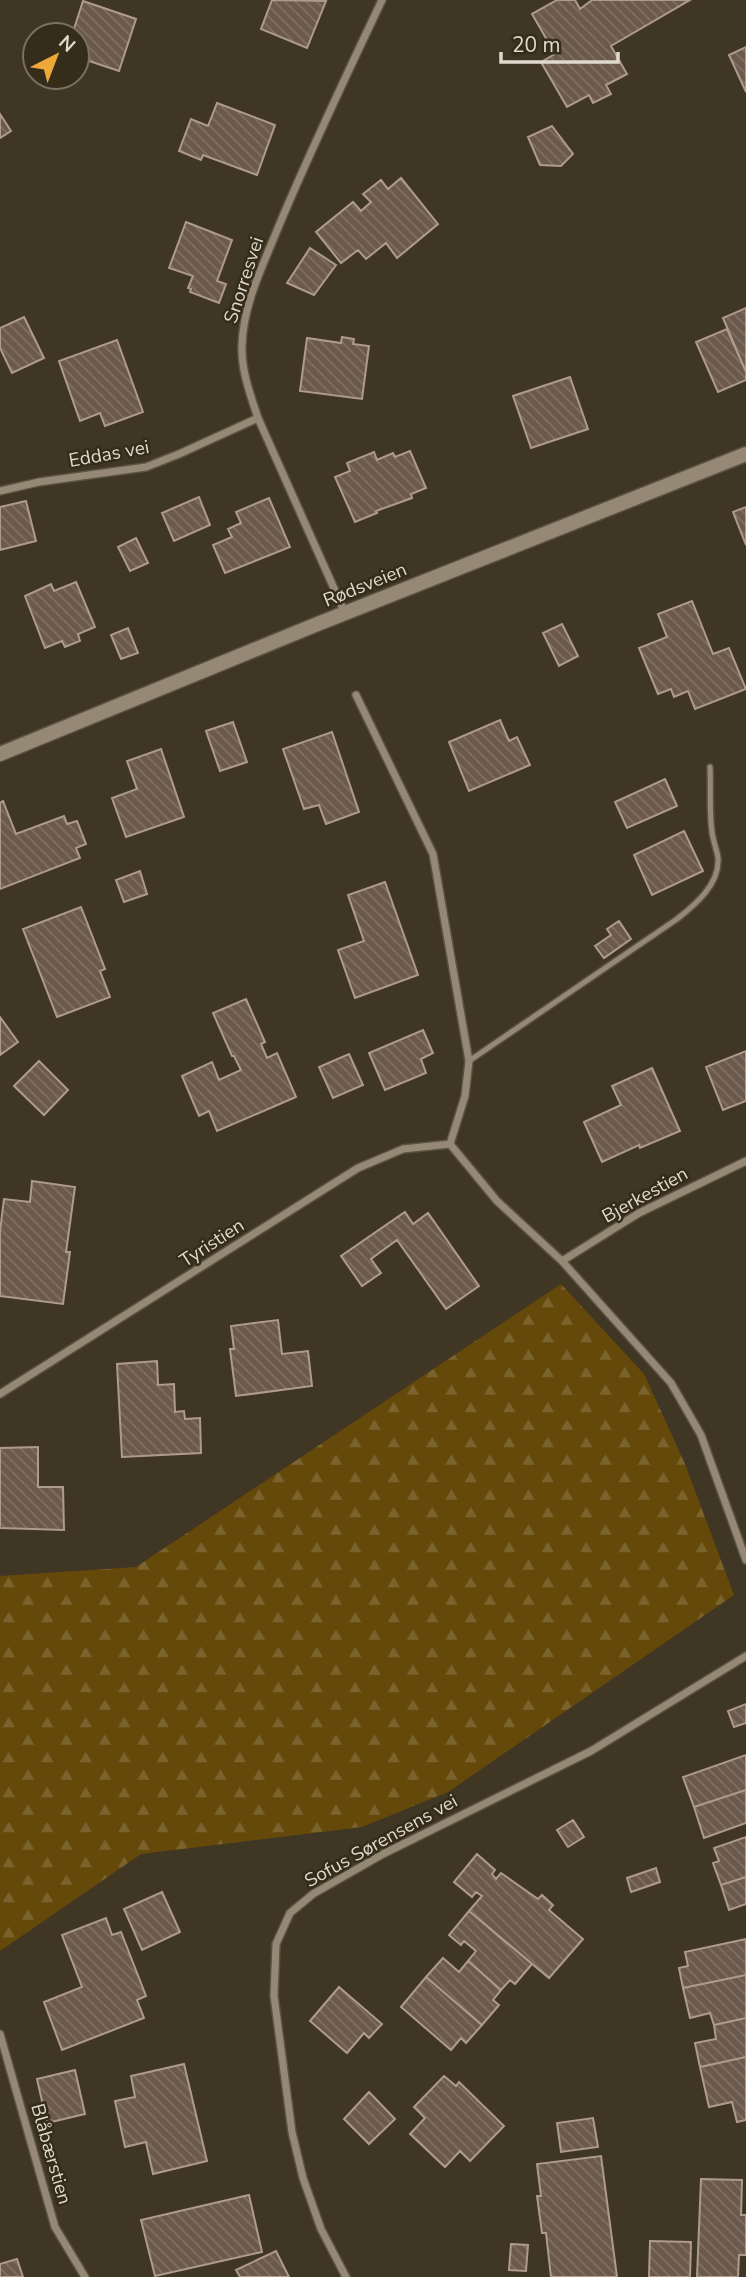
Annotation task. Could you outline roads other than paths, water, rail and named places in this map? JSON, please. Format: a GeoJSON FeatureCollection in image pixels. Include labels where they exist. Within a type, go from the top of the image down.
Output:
{"type":"FeatureCollection","features":[{"type":"Feature","properties":{"kind":"street","name":"Snorresvei"},"geometry":{"type":"LineString","coordinates":[[345,613],[258,418],[248,389],[241,347],[248,307],[300,174],[382,0]]}},
{"type":"Feature","properties":{"kind":"street","name":"Eddas vei"},"geometry":{"type":"LineString","coordinates":[[0,491],[52,480],[146,467],[258,418]]}},
{"type":"Feature","properties":{"kind":"street","name":"Rødsveien"},"geometry":{"type":"LineString","coordinates":[[0,754],[746,454]]}},
{"type":"Feature","properties":{"kind":"street"},"geometry":{"type":"LineString","coordinates":[[356,695],[433,854],[469,1061],[465,1096],[450,1144],[497,1201],[562,1261],[671,1382],[701,1435],[746,1560]]}},
{"type":"Feature","properties":{"kind":"street","name":"Tyristien"},"geometry":{"type":"LineString","coordinates":[[0,1395],[358,1168],[403,1149],[450,1144]]}},
{"type":"Feature","properties":{"kind":"street","name":"Bjerkestien"},"geometry":{"type":"LineString","coordinates":[[562,1261],[639,1213],[746,1161]]}},
{"type":"Feature","properties":{"kind":"street","name":"Sofus Sørensens vei"},"geometry":{"type":"LineString","coordinates":[[346,2277],[321,2229],[303,2178],[292,2132],[274,1996],[276,1944],[290,1913],[313,1894],[383,1854],[591,1751],[746,1656]]}},
{"type":"Feature","properties":{"kind":"street","name":"Blåbærstien"},"geometry":{"type":"LineString","coordinates":[[0,2034],[55,2227],[85,2277]]}},
{"type":"Feature","properties":{"kind":"lane"},"geometry":{"type":"LineString","coordinates":[[469,1061],[677,919],[693,906],[707,889],[713,880],[718,861],[712,831],[710,767]]}}]}
